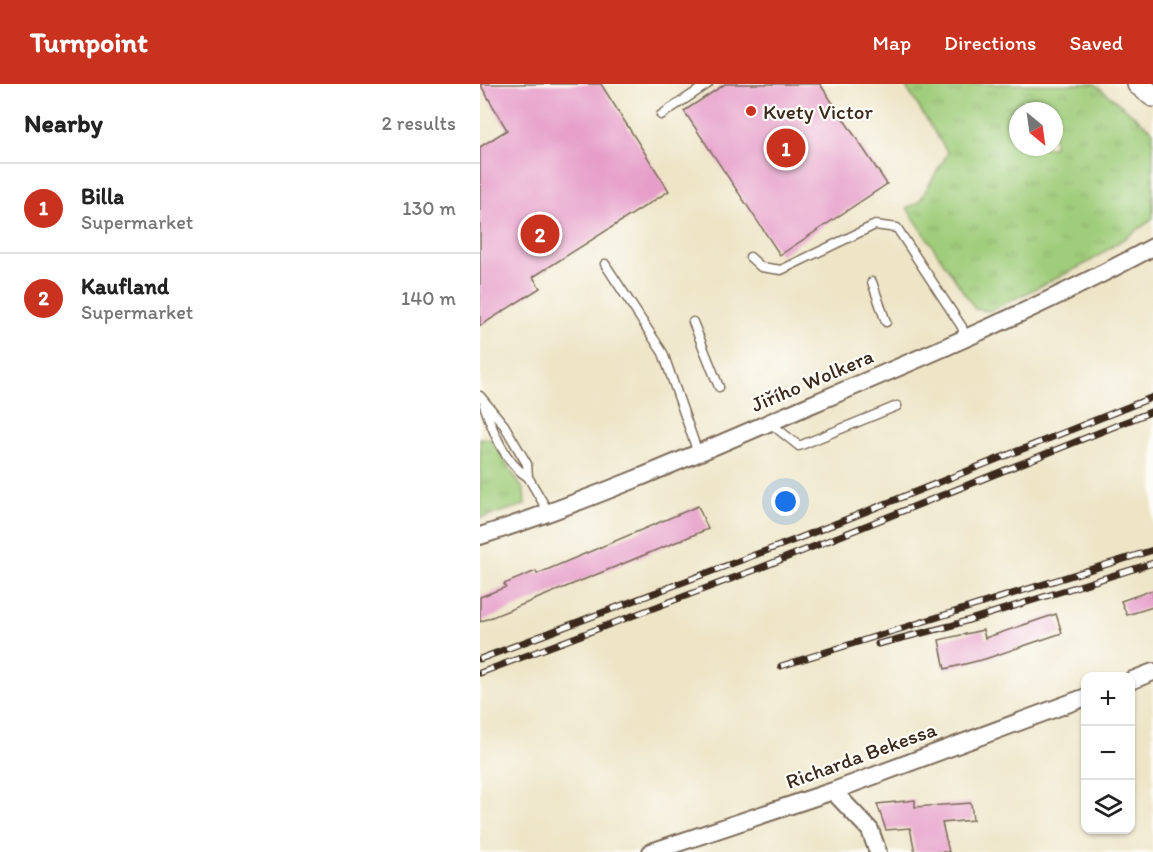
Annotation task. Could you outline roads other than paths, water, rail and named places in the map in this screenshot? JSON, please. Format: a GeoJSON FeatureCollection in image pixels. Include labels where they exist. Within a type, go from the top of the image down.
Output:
{"type":"FeatureCollection","features":[{"type":"Feature","properties":{"kind":"street"},"geometry":{"type":"LineString","coordinates":[[1138,84],[1153,96]]}},
{"type":"Feature","properties":{"kind":"street","name":"Jiřího Wolkera"},"geometry":{"type":"LineString","coordinates":[[480,536],[549,513],[770,423],[965,339],[1153,247]]}},
{"type":"Feature","properties":{"kind":"street"},"geometry":{"type":"LineString","coordinates":[[1135,679],[1153,672]]}},
{"type":"Feature","properties":{"kind":"street","name":"Richarda Bekessa"},"geometry":{"type":"LineString","coordinates":[[651,852],[833,791],[1081,699]]}},
{"type":"Feature","properties":{"kind":"street"},"geometry":{"type":"LineString","coordinates":[[833,791],[870,830],[878,852]]}},
{"type":"Feature","properties":{"kind":"lane"},"geometry":{"type":"LineString","coordinates":[[661,115],[708,84]]}},
{"type":"Feature","properties":{"kind":"lane"},"geometry":{"type":"LineString","coordinates":[[750,257],[761,267],[781,270],[875,225],[897,228],[962,327],[965,339]]}},
{"type":"Feature","properties":{"kind":"lane"},"geometry":{"type":"LineString","coordinates":[[605,264],[663,353],[698,453]]}},
{"type":"Feature","properties":{"kind":"lane"},"geometry":{"type":"LineString","coordinates":[[872,282],[886,322]]}},
{"type":"Feature","properties":{"kind":"lane"},"geometry":{"type":"LineString","coordinates":[[693,322],[719,387]]}},
{"type":"Feature","properties":{"kind":"lane"},"geometry":{"type":"LineString","coordinates":[[481,399],[504,425],[527,464],[528,477],[549,513]]}},
{"type":"Feature","properties":{"kind":"lane"},"geometry":{"type":"LineString","coordinates":[[770,423],[799,446],[897,406]]}},
{"type":"Feature","properties":{"kind":"railway"},"geometry":{"type":"LineString","coordinates":[[480,659],[797,539],[1153,397]]}},
{"type":"Feature","properties":{"kind":"railway"},"geometry":{"type":"LineString","coordinates":[[480,673],[760,568],[1153,411]]}},
{"type":"Feature","properties":{"kind":"railway"},"geometry":{"type":"LineString","coordinates":[[781,666],[1153,550]]}},
{"type":"Feature","properties":{"kind":"railway"},"geometry":{"type":"LineString","coordinates":[[878,644],[950,626],[1153,563]]}},
{"type":"Feature","properties":{"kind":"place","name":"Kvety Victor"},"geometry":{"type":"Point","coordinates":[751,111]}},
{"type":"Feature","properties":{"kind":"place","name":"Billa"},"geometry":{"type":"Point","coordinates":[786,148]}},
{"type":"Feature","properties":{"kind":"place","name":"Kaufland"},"geometry":{"type":"Point","coordinates":[540,234]}}]}
